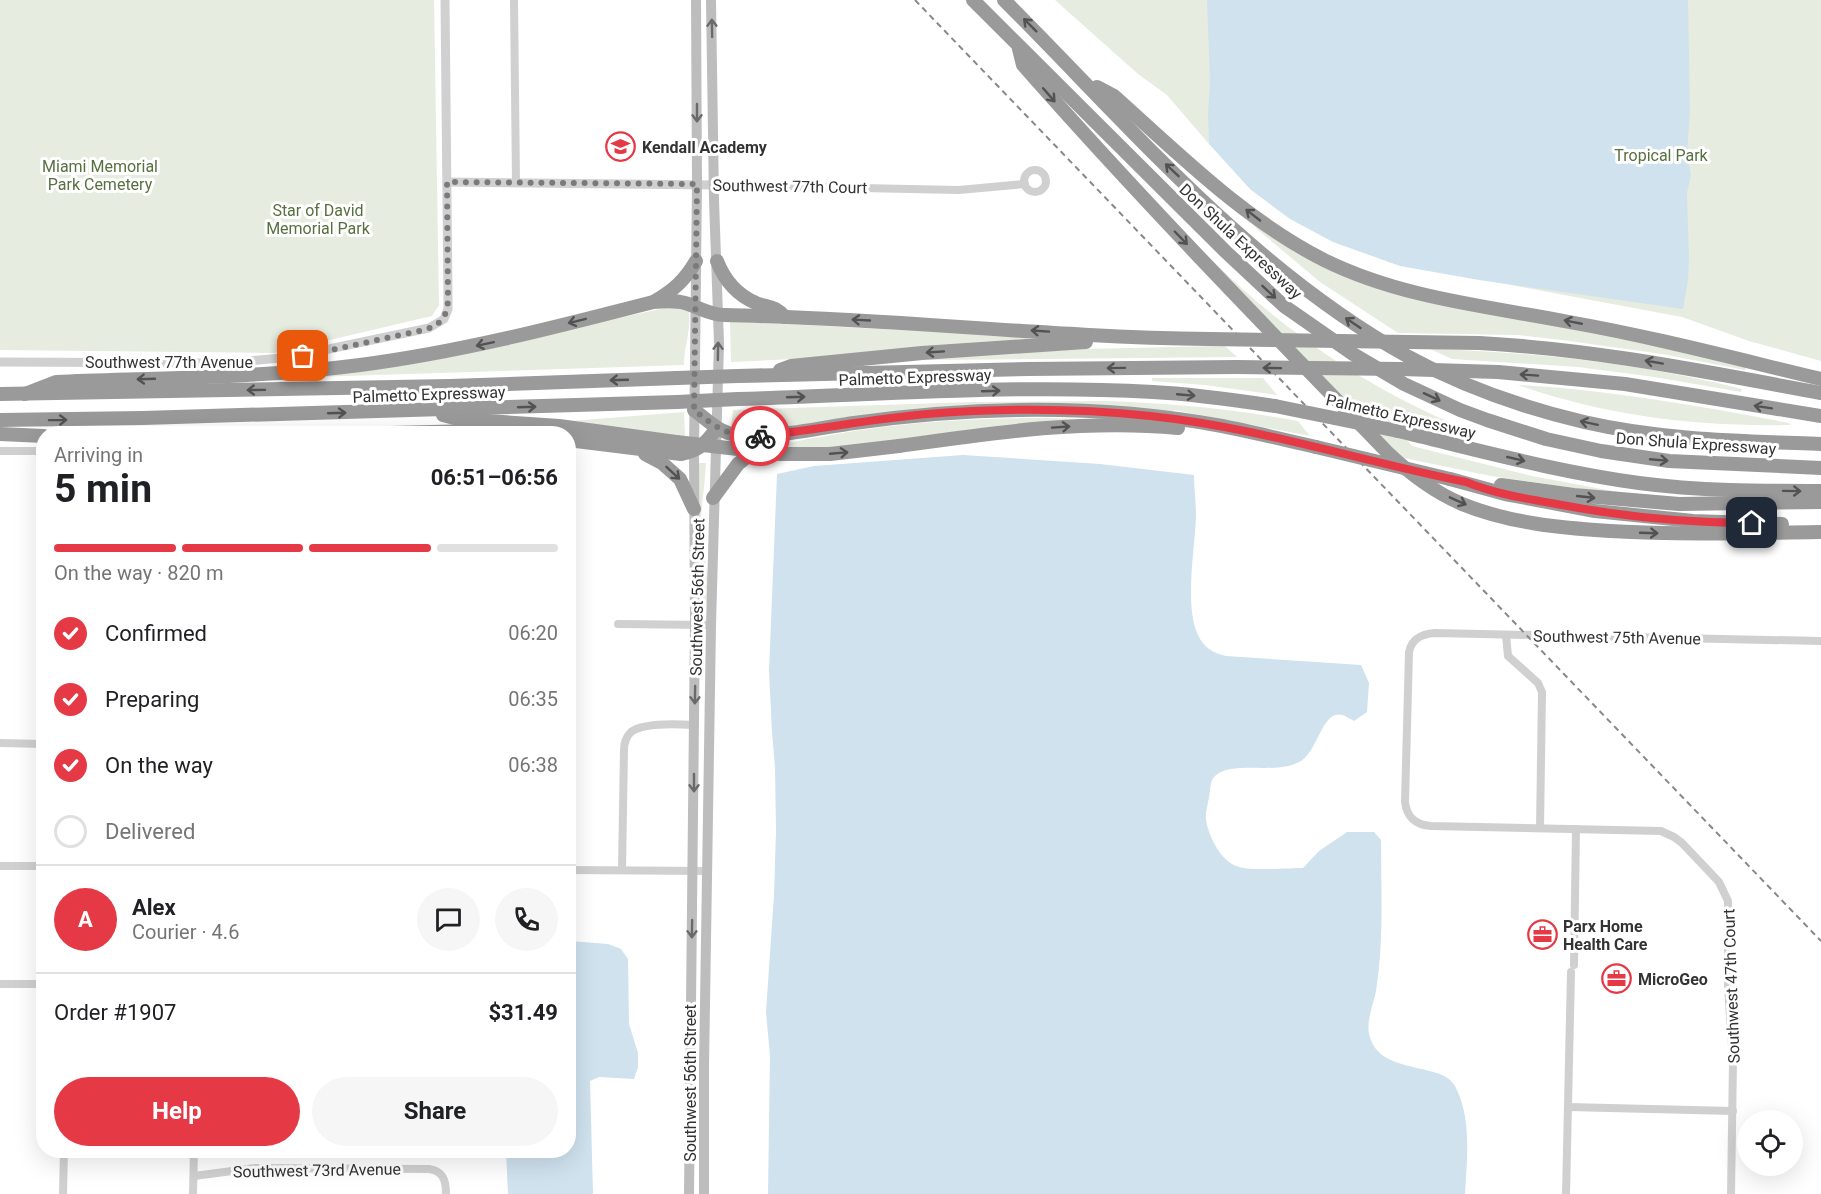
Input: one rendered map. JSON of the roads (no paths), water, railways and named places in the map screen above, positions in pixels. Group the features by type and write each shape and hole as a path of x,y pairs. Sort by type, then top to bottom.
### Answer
{"highway":[{"name":"Don Shula Expressway","path":"973,0 1018,47 1284,306 1353,354 1404,384 1460,410 1507,427 1546,439 1601,451 1669,461 1821,468"},
{"name":"Don Shula Expressway","path":"1004,0 1157,156 1277,267 1323,303 1425,365 1516,402 1607,427 1694,439 1821,444"},
{"path":"1018,47 1023,65 1110,164 1382,447 1408,471 1432,487 1462,504 1499,516 1568,528 1693,534 1821,532"},
{"path":"1084,80 1114,96 1264,224 1295,244 1346,270 1414,293 1630,333 1700,348 1821,379"},
{"path":"653,302 676,288 687,277 696,261"},
{"path":"717,261 730,284 745,297 762,305 776,308 785,317"},
{"path":"25,394 56,382 295,372 393,360 486,344 653,302 677,301 718,315 962,325 1119,337 1522,345 1602,354 1821,393"},
{"path":"764,375 791,366 933,352 1092,342 1119,337"},
{"name":"Palmetto Expressway","path":"0,394 450,386 1029,369 1237,367 1498,372 1625,384 1821,416"},
{"name":"Palmetto Expressway","path":"0,420 426,410 1010,390 1097,390 1185,394 1275,406 1398,431 1552,468 1632,482 1701,489 1821,491"},
{"path":"426,410 458,418 559,426"},
{"path":"694,410 717,428 741,436 927,414 1032,410 1151,416 1224,426 1466,482 1485,482 1599,498 1671,503 1725,505 1821,502"},
{"path":"576,428 781,454 830,454 1003,432 1077,426 1146,426 1222,433 1249,433"},
{"path":"576,441 681,454 694,452 704,446 717,428"},
{"path":"713,498 745,457 791,431"},
{"path":"0,434 36,436"},
{"path":"638,449 673,471 686,489 694,509"},
{"path":"1466,482 1484,489 1535,500 1640,517 1728,523 1821,524"}],"main road":[{"name":"Southwest 56th Street","path":"689,1194 696,624 694,410 697,184 696,0"},
{"name":"Southwest 56th Street","path":"704,1194 713,498 717,428 718,315 711,0"},
{"path":"694,724 710,725"}],"street":[{"path":"445,0 447,182"},
{"path":"514,0 516,182"},
{"name":"Southwest 77th Court","path":"447,182 697,184 959,190 1025,184"},
{"name":"Southwest 77th Avenue","path":"0,362 260,361 315,354 424,330 441,322 446,314 448,303 447,182"},
{"path":"0,451 36,451"},
{"path":"618,624 711,625"},
{"name":"Southwest 75th Avenue","path":"1415,822 1407,812 1405,802 1408,655 1414,640 1424,634 1821,641"},
{"path":"1506,634 1508,656 1538,683 1542,692 1540,828"},
{"path":"622,870 625,742 630,733 639,729 694,724"},
{"path":"0,743 36,744"},
{"name":"Southwest 47th Court","path":"1415,822 1431,826 1665,832 1682,843 1723,887 1729,907 1728,987 1733,1062 1731,1194"},
{"path":"1566,1194 1576,829"},
{"path":"0,866 36,866"},
{"path":"576,870 708,871"},
{"path":"0,984 36,984"},
{"path":"1568,1107 1733,1111"},
{"path":"63,1194 64,1158"},
{"path":"194,1158 194,1194"},
{"name":"Southwest 73rd Avenue","path":"194,1176 255,1168 429,1168 440,1173 445,1182 446,1194"}],"water":[{"name":"Tropical Park","path":"1207,0 1688,0 1690,112 1687,153 1691,175 1687,193 1688,280 1683,309 1479,280 1400,266 1333,242 1290,219 1251,190 1209,144 1210,83"},
{"path":"963,455 1100,464 1194,475 1196,516 1191,577 1192,609 1198,635 1206,647 1226,656 1361,665 1369,683 1367,712 1354,721 1342,715 1335,715 1325,725 1305,757 1290,766 1232,769 1215,776 1211,783 1206,820 1213,841 1221,854 1233,864 1244,868 1303,868 1319,851 1347,832 1374,832 1381,840 1380,953 1369,1034 1378,1051 1388,1059 1439,1074 1455,1086 1464,1111 1466,1125 1465,1194 768,1194 770,1056 766,1012 776,831 769,671 777,474 814,466"},
{"path":"576,942 608,944 621,949 628,959 629,1024 638,1053 638,1067 634,1079 599,1077 590,1081 593,1194 508,1194 506,1158 576,1158"}],"railway":[{"path":"915,0 1821,941"}],"place":[{"name":"Kendall Academy","path":"621,147"},
{"name":"Parx Home Health Care","path":"1542,935"},
{"name":"MicroGeo","path":"1617,979"}],"park label":[{"name":"Miami Memorial Park Cemetery","path":"100,175"},
{"name":"Star of David Memorial Park","path":"318,219"}]}
